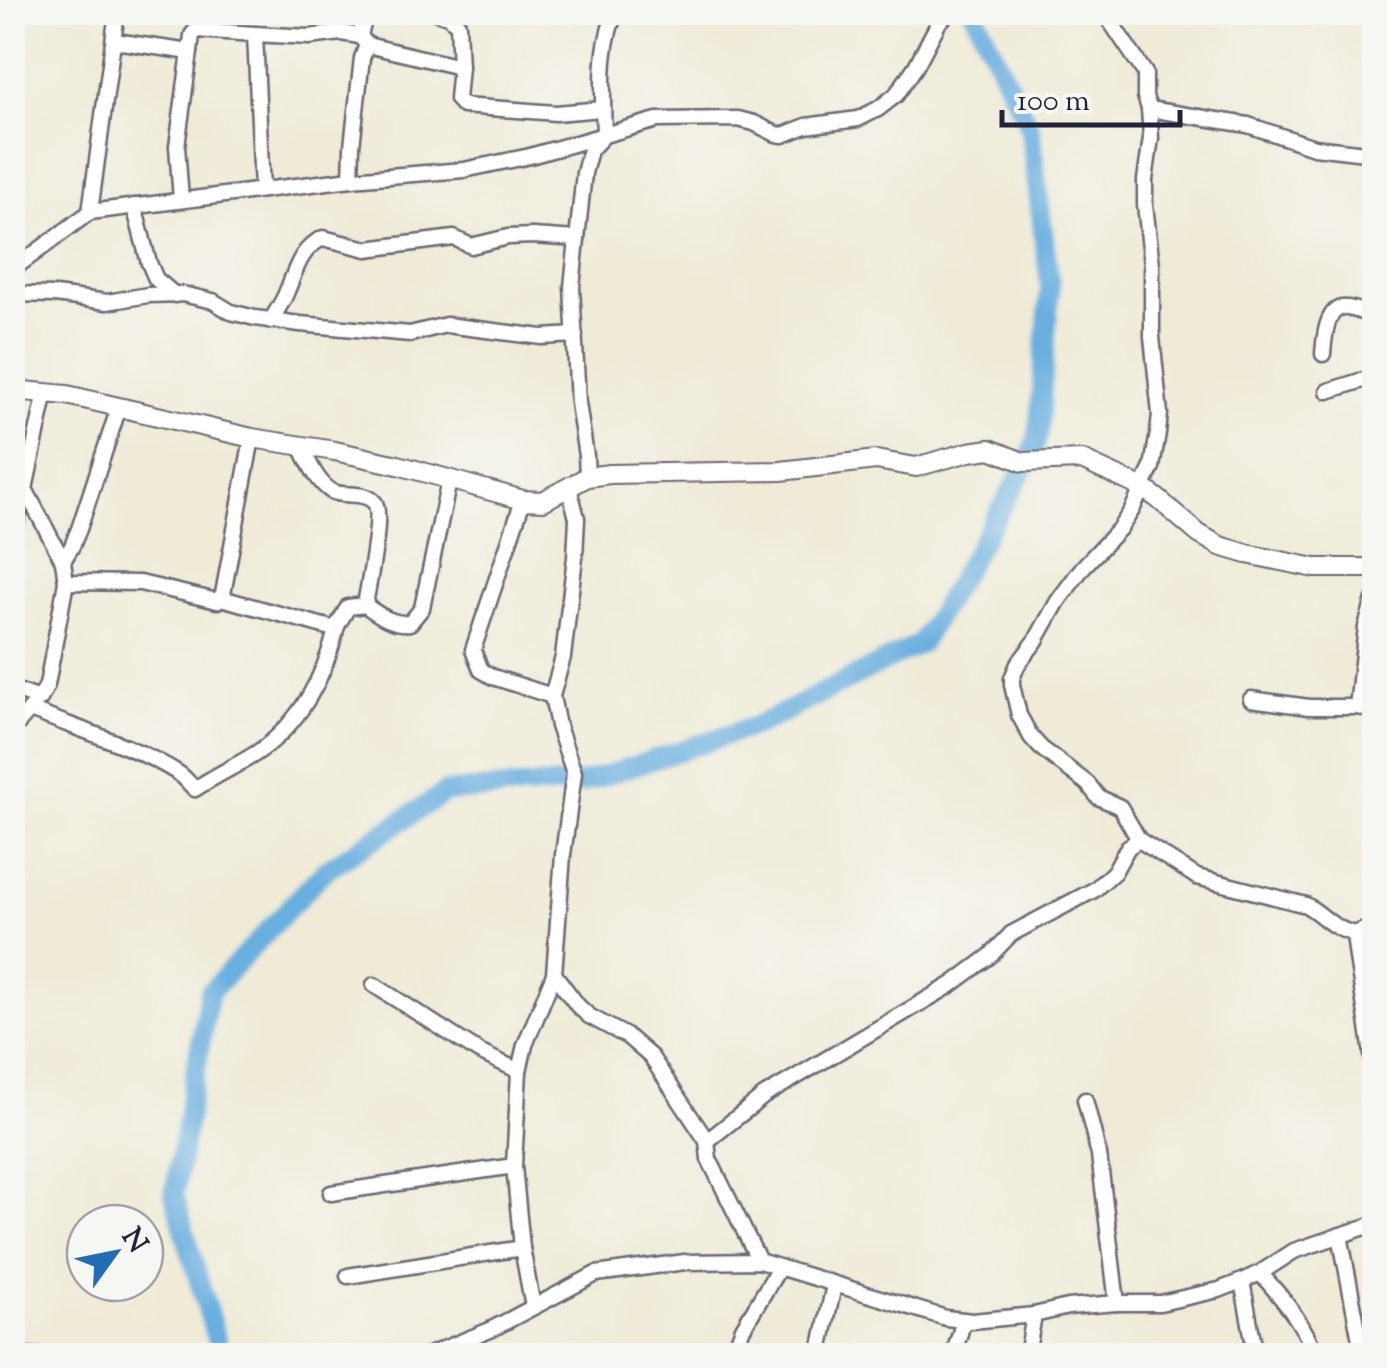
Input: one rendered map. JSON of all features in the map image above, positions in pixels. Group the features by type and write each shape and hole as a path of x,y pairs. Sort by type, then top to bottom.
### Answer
{"street":[{"path":"90,212 117,12"},
{"path":"350,180 365,16 369,12"},
{"path":"435,12 458,24 457,99 463,106 556,113 602,109"},
{"path":"587,477 578,403 572,286 584,172 590,150 604,136 606,52 616,12"},
{"path":"12,270 90,212 464,170 657,120 738,119 783,135 806,126 858,118 896,96 940,22 950,12"},
{"path":"1104,12 1145,73 1151,138 1145,204 1160,414 1154,460 1143,488 1120,528 1083,567 1018,664 1012,685 1019,715 1041,748 1098,796 1120,807 1139,840 1198,878 1306,905 1334,928 1354,934 1374,926"},
{"path":"181,200 177,146 192,35 196,30 309,37 341,33 460,67"},
{"path":"255,34 262,190"},
{"path":"115,41 190,52"},
{"path":"1149,109 1248,125 1314,147 1374,154"},
{"path":"134,206 148,263 156,280 175,294"},
{"path":"271,321 303,254 323,238 368,249 454,238 471,246 508,237 577,239"},
{"path":"12,294 106,302 175,294 213,301 231,312 271,321 410,334 446,325 542,336 575,335"},
{"path":"1323,354 1328,325 1338,308 1374,317"},
{"path":"1328,391 1374,380"},
{"path":"12,390 46,392 252,438 398,465 523,500 543,502 587,477 781,470 876,460 916,466 990,449 1028,462 1082,460 1143,488 1184,524 1220,546 1315,568 1374,568"},
{"path":"12,538 46,392"},
{"path":"63,561 120,407"},
{"path":"221,598 252,438"},
{"path":"300,445 326,487 334,493 366,497 376,506 378,520 365,604"},
{"path":"12,689 35,704 183,775 195,789 259,752 296,716 320,677 337,626 348,607 365,604 401,624 416,618 422,608 449,481"},
{"path":"533,1307 522,1248 514,1166 525,1046 554,974 574,774 552,696 563,657 575,558 577,518 569,486"},
{"path":"12,730 47,685 66,582 63,561 25,489"},
{"path":"523,500 473,650 482,670 493,677 552,696"},
{"path":"66,582 140,583 206,600 221,598 331,628 337,626"},
{"path":"1357,707 1366,627 1374,599"},
{"path":"1250,699 1374,710"},
{"path":"707,1141 764,1096 951,985 1012,934 1094,890 1114,872 1128,847 1139,840"},
{"path":"1354,934 1374,1074"},
{"path":"554,974 589,1016 628,1037 651,1057 707,1141 709,1159 759,1261"},
{"path":"374,985 480,1052 520,1071"},
{"path":"1085,1100 1099,1155 1117,1303"},
{"path":"331,1193 514,1166"},
{"path":"426,1356 490,1330 596,1274 609,1271 684,1262 759,1261 946,1318 1034,1316 1068,1308 1160,1303 1219,1290 1260,1273 1294,1251 1374,1224"},
{"path":"1340,1236 1363,1356"},
{"path":"348,1276 522,1248"},
{"path":"732,1356 778,1268"},
{"path":"1260,1273 1284,1298 1316,1356"},
{"path":"1242,1281 1256,1356"},
{"path":"819,1356 834,1285"},
{"path":"1027,1356 1034,1316"},
{"path":"953,1356 964,1320"},
{"path":"12,1354 40,1356"},
{"path":"78,1356 152,1356"}],"waterway":[{"path":"221,1356 174,1195 209,993 324,871 446,792 582,783 761,724 921,643 1028,463 1038,436 1050,285 1030,129 974,12"}]}
